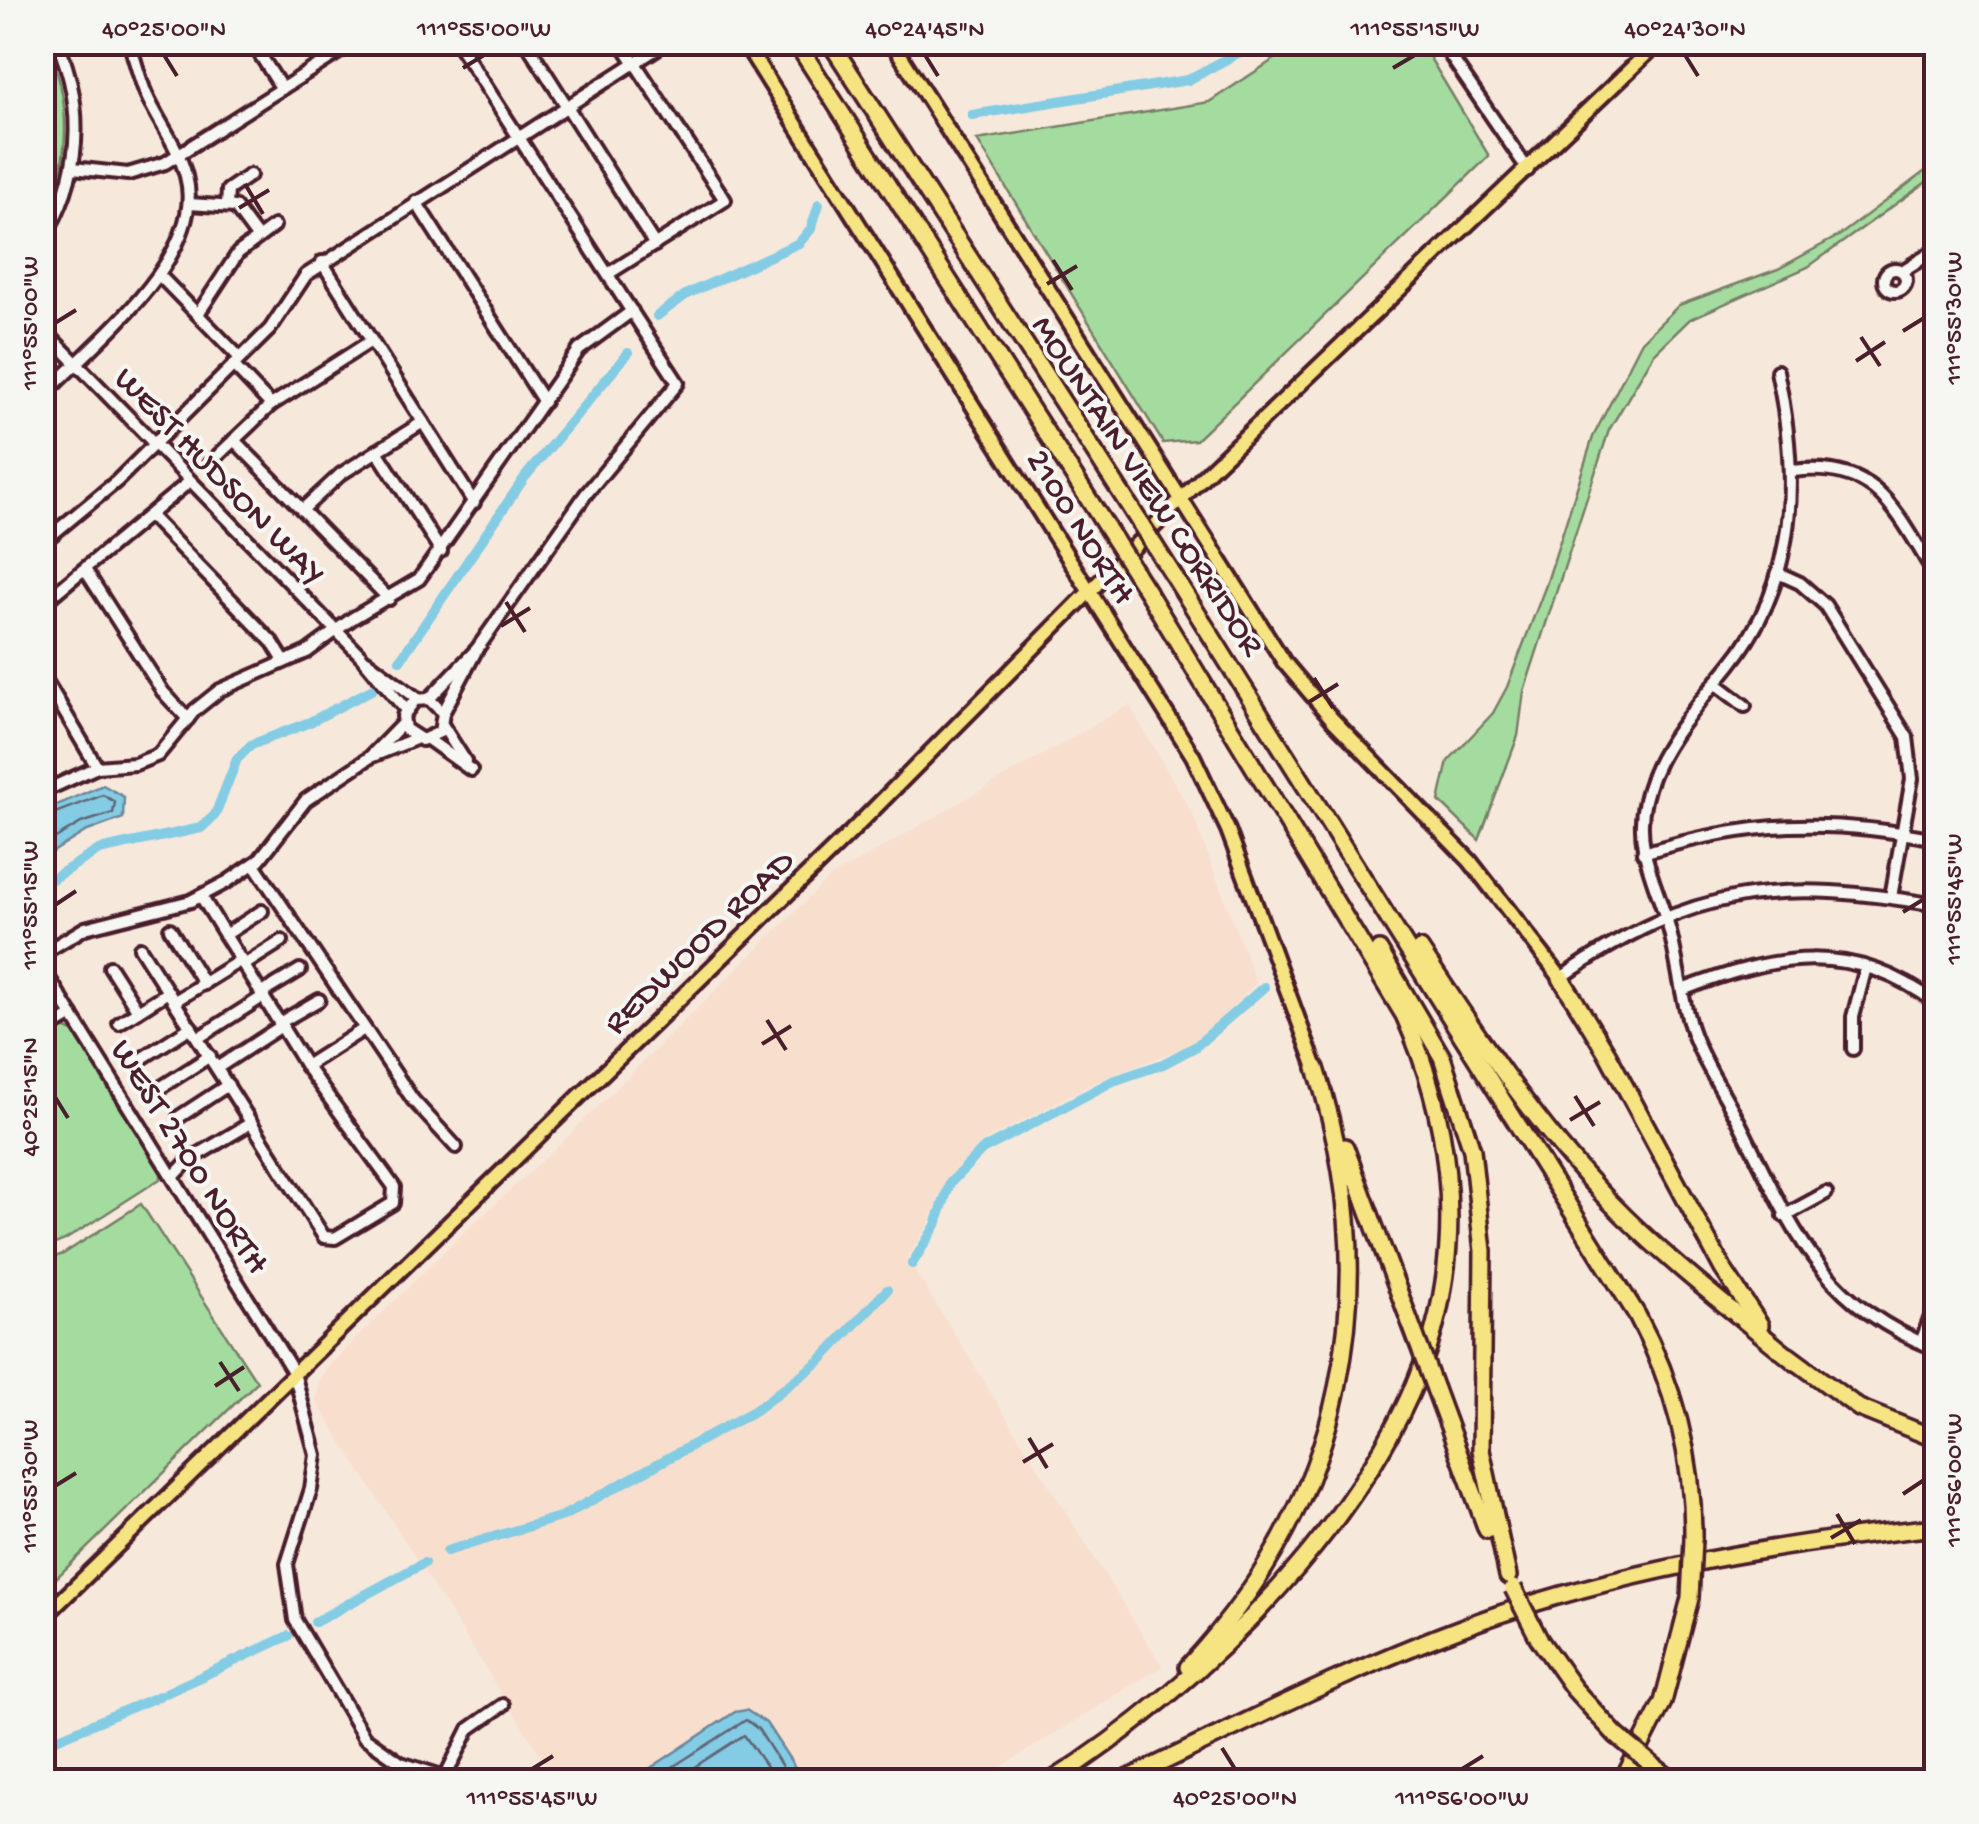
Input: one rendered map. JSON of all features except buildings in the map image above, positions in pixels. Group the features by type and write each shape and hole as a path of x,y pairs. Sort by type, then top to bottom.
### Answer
{"highway":[{"name":"MOUNTAIN VIEW CORRIDOR","path":"796,42 1244,747"},
{"name":"MOUNTAIN VIEW CORRIDOR","path":"830,42 1287,757"},
{"path":"1244,747 1420,1014 1459,1102 1477,1175 1482,1226 1480,1450 1510,1582"},
{"path":"1050,1782 1150,1711 1229,1640 1324,1531 1411,1392 1432,1334 1444,1282 1449,1218 1446,1157 1423,1060 1392,991 1244,747"},
{"path":"1287,757 1492,1056 1562,1148 1651,1242 1795,1362 1859,1408 1936,1438"},
{"path":"1287,757 1647,1334 1683,1434 1693,1540 1690,1598 1670,1682 1622,1782"},
{"path":"1561,978 1608,1054 1734,1289 1795,1362"},
{"path":"1316,1068 1510,1582 1539,1638 1574,1689 1616,1735 1675,1782"},
{"path":"1090,1756 1182,1672 1239,1606 1285,1533 1325,1439 1342,1368 1350,1271 1338,1152 1316,1068"},
{"path":"1120,1782 1366,1666 1539,1601 1700,1560 1936,1527"}],"main road":[{"name":"2100 NORTH","path":"744,42 1206,782 1316,1068"},
{"path":"892,42 1297,678 1470,861 1561,978"},
{"name":"REDWOOD ROAD","path":"42,1620 850,833 1182,498 1658,42"}],"street":[{"path":"42,240 64,200 73,168 74,96 57,42"},
{"path":"42,397 160,276 184,233 188,180 145,93 130,42"},
{"path":"252,42 282,89"},
{"path":"73,168 128,174 178,155 354,42"},
{"path":"526,42 654,245"},
{"path":"608,274 726,200 621,42"},
{"path":"42,543 154,444 237,362 276,322 299,283 322,262 666,42"},
{"path":"1441,42 1528,170"},
{"path":"42,954 85,928 200,896 254,864 306,800 369,758 415,738 428,740 472,770 443,726 443,712 477,649 586,494 678,383 459,43"},
{"path":"227,206 228,190 250,175"},
{"path":"416,202 544,402"},
{"path":"188,204 238,210 256,237"},
{"path":"198,314 238,253 274,226"},
{"path":"1902,271 1936,250"},
{"path":"322,262 474,503"},
{"path":"160,276 198,314 271,405"},
{"path":"42,792 96,767 150,759 170,744 188,719 230,684 307,652 419,579 584,344 632,311"},
{"name":"WEST HUDSON WAY","path":"42,328 362,657 405,710"},
{"path":"208,464 271,405 371,340"},
{"path":"1777,371 1792,471 1790,520 1778,573 1755,626 1673,739 1650,783 1642,816 1643,853 1666,917 1698,1046 1784,1216 1814,1260 1847,1294 1886,1324 1936,1349"},
{"path":"302,510 331,482 423,422"},
{"path":"234,440 389,600"},
{"path":"377,451 441,551"},
{"path":"1792,471 1836,470 1870,484 1892,506 1936,576"},
{"path":"42,585 47,600 151,517 190,480"},
{"path":"151,517 273,642 284,662"},
{"path":"86,571 163,692 188,719"},
{"path":"1778,573 1800,583 1826,605 1902,727 1912,768 1891,897"},
{"path":"369,758 403,723 405,710 423,699 477,649"},
{"name":"WEST HUDSON WAY","path":"362,657 423,699"},
{"path":"42,674 93,754 96,767"},
{"path":"1715,683 1745,706"},
{"path":"423,699 443,712"},
{"path":"403,723 415,738"},
{"path":"428,740 443,726"},
{"path":"1643,853 1708,835 1776,824 1834,824 1936,839"},
{"path":"254,864 413,1100 456,1147"},
{"path":"1561,978 1666,917 1728,898 1772,891 1835,890 1936,905"},
{"path":"140,948 324,1236 335,1238 394,1203 394,1186 306,1066 200,896"},
{"path":"225,935 262,911"},
{"path":"170,929 204,984"},
{"path":"119,1024 282,941"},
{"path":"1682,990 1774,961 1822,958 1866,967 1905,982 1936,1003"},
{"name":"WEST 2700 NORTH","path":"42,967 294,1373 316,1455 311,1490 287,1564 287,1588 295,1620 350,1720 377,1750 445,1777 469,1730 504,1705"},
{"path":"110,967 138,1011"},
{"path":"1853,1050 1854,1017 1866,967"},
{"path":"198,1038 300,970"},
{"path":"217,1068 319,1000"},
{"path":"42,1014 62,1001"},
{"path":"42,1033 72,1015"},
{"path":"141,1058 191,1027"},
{"path":"306,1066 364,1030"},
{"path":"160,1088 210,1056"},
{"path":"178,1117 228,1085"},
{"path":"174,1175 189,1160 251,1124"},
{"path":"1784,1216 1826,1193"},
{"path":"1921,1342 1936,1304"}],"shaded area":[{"path":"1129,705 1192,813 1256,983 1204,1035 1181,1049 1093,1083 981,1143 949,1176 927,1227 907,1258 1162,1666 979,1781 557,1781 316,1401 319,1382 329,1366 460,1236 554,1150 829,878"}],"green space":[{"path":"45,43 60,86 65,132 59,177 43,220"},
{"path":"1299,43 1421,43 1489,156 1196,440 1163,443 977,140 1209,102"},
{"path":"1936,163 1936,175 1808,267 1690,319 1654,354 1609,430 1524,691 1518,736 1479,840 1439,801 1448,761 1493,713 1507,687 1546,585 1593,437 1642,341 1679,305 1778,269 1840,235"},
{"path":"64,1028 75,1033 163,1169 160,1179 65,1240 43,1249 43,1038"},
{"path":"141,1204 257,1382 43,1591 43,1261 63,1254"}],"water":[{"path":"103,785 124,797 123,818 85,832 43,858 43,811"},
{"path":"746,1710 766,1723 804,1781 631,1781 735,1712"}],"waterway":[{"path":"972,115 1188,80 1258,42"},
{"path":"657,316 687,294 799,243 811,229 819,204"},
{"path":"400,660 525,477 628,353"},
{"path":"42,885 99,850 201,828 215,815 237,759 251,745 310,722 373,689"},
{"path":"912,1264 936,1225 950,1183 982,1150 1113,1081 1163,1064 1195,1047 1264,987"},
{"path":"447,1551 563,1516 754,1411 820,1361 887,1290"},
{"path":"315,1622 424,1563"},
{"path":"166,1693 288,1636"},
{"path":"42,1745 159,1696"}]}
